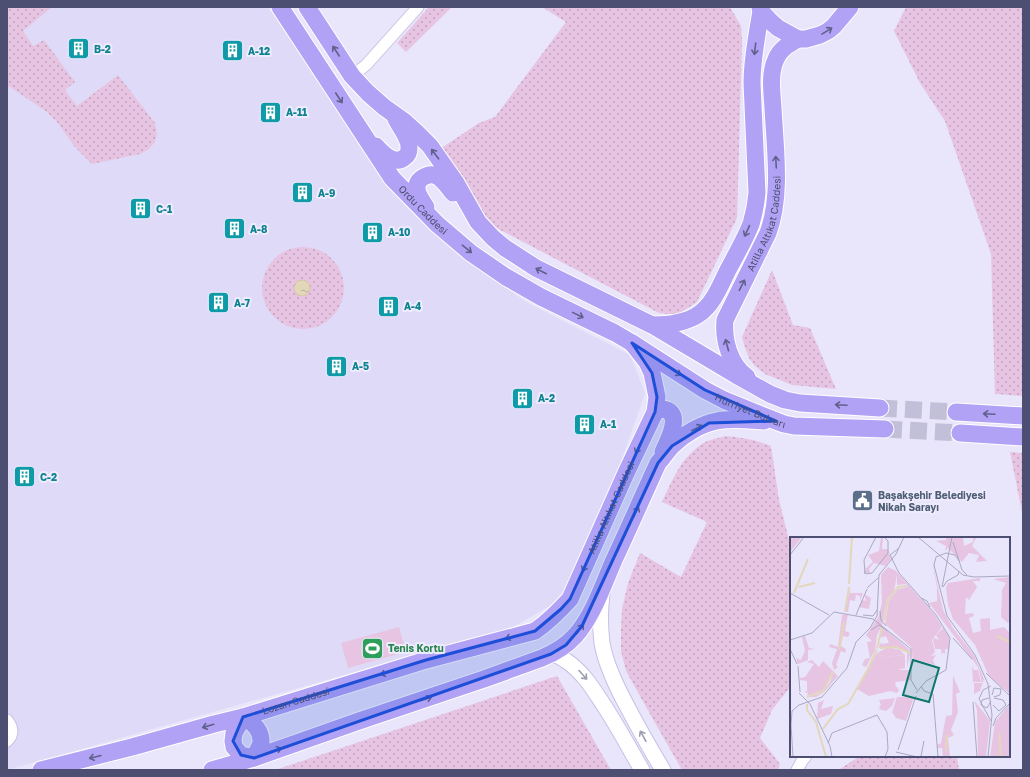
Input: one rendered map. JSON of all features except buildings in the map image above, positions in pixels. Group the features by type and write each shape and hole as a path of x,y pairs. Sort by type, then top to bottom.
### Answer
{"main road":[{"name":"Ordu Caddesi","path":"280,7 392,178 436,224 471,253 506,277 541,297 615,333 632,343"},
{"path":"307,7 352,76 368,93 415,130 430,146 456,183 478,222"},
{"path":"761,9 770,22 778,28 798,39 806,39 828,31 834,26 848,8"},
{"name":"Atilla Altıkat Caddesi","path":"652,325 665,325 683,321 699,314 707,306 715,295 751,224 757,194 752,70 761,9"},
{"name":"Atilla Altıkat Caddesi","path":"770,394 740,373 728,350 724,328 725,320 731,306 768,233 772,222 776,195 772,86 774,64 780,52 788,44 798,39"},
{"path":"356,124 378,149 387,157 396,161 403,159 407,155 409,148 407,140 394,114"},
{"path":"436,224 419,197 417,189 418,182 428,175 434,175 440,178 492,238 536,268 652,325 770,394 785,400 800,403 880,408"},
{"name":"Atilla Altıkat Caddesi","path":"547,623 570,599 655,412 657,397 652,373 647,362 632,343"},
{"name":"Hürriyet Bulvarı","path":"632,343 705,390 724,400 784,424 794,426 885,428"},
{"path":"212,770 254,758 492,676 542,658 566,645 582,626 602,588 673,427 674,421 672,413 665,409 655,412"},
{"path":"956,412 1023,416"},
{"path":"658,463 672,446 684,436 696,428 709,423 719,421 776,421"},
{"path":"960,433 1023,437"},
{"name":"Lozan Caddesi","path":"41,770 132,748 214,724 243,718 426,660 535,631 547,623"},
{"path":"243,718 251,721 259,734 261,743 254,758 241,755 234,747 234,734 243,718"}],"street":[{"path":"352,76 366,65 418,7"},
{"path":"602,588 600,613 602,644 608,665 617,688 663,770"},
{"path":"551,654 565,659 578,669 589,682 642,770"},
{"path":"7,720 12,728 12,732 7,741"},
{"path":"797,770 805,757"}],"highlighted area":[{"path":"632,343 705,390 776,421 709,423 672,446 658,463 582,626 566,645 551,654 254,758 241,755 233,741 243,717 426,660 535,631 561,609 570,599 655,412 657,397 652,373"}],"shaded area":[{"path":"7,7 268,7 390,186 445,241 496,281 528,303 630,355 645,393 584,567 553,604 511,628 7,770"},
{"path":"7,7 52,7 23,31 33,46 44,40 75,82 65,90 77,106 118,75 155,123 157,133 155,142 149,149 140,154 92,164 75,147 57,122 47,112 10,87 7,87"},
{"path":"429,7 452,7 406,52 397,43"},
{"path":"542,7 730,7 741,26 742,42 737,218 697,302 677,315 659,313 483,221 440,149 479,123 495,117 566,22"},
{"path":"906,7 1023,7 1023,396 995,394 991,254 945,121 920,83 894,31"},
{"path":"303,247 319,250 332,259 341,272 344,288 341,304 332,317 319,326 303,329 287,326 274,317 265,304 262,288 265,272 274,259 287,250"},
{"path":"772,270 793,325 810,328 836,389 792,385 765,374 754,365 749,358 742,337"},
{"path":"725,436 748,439 771,446 779,500 790,544 790,687 772,710 760,738 780,764 778,770 682,770 626,671 621,651 622,609 628,583 640,553 681,577 707,522 662,502 685,460 691,453 707,441"},
{"path":"1010,452 1023,453 1023,517"},
{"name":"Tenis Kortu","path":"399,627 406,652 348,668 341,643"},
{"path":"557,676 611,770 278,769"},
{"path":"858,757 957,757 959,770 836,770"}],"water":[{"path":"302,280 308,282 310,288 308,294 302,296 296,294 294,288 296,282"}],"tunnel":[{"path":"880,408 956,412"},
{"path":"885,429 960,433"}],"place":[{"name":"B-2","path":"78,49"},
{"name":"A-12","path":"233,51"},
{"name":"A-11","path":"270,112"},
{"name":"A-9","path":"303,193"},
{"name":"C-1","path":"141,209"},
{"name":"A-8","path":"235,229"},
{"name":"A-10","path":"373,232"},
{"name":"A-7","path":"219,303"},
{"name":"A-4","path":"388,306"},
{"name":"A-5","path":"337,366"},
{"name":"A-2","path":"523,398"},
{"name":"A-1","path":"585,424"},
{"name":"C-2","path":"25,477"},
{"name":"Başakşehir Belediyesi Nikah Sarayı","path":"862,501"},
{"name":"Tenis Kortu","path":"373,648"}]}
